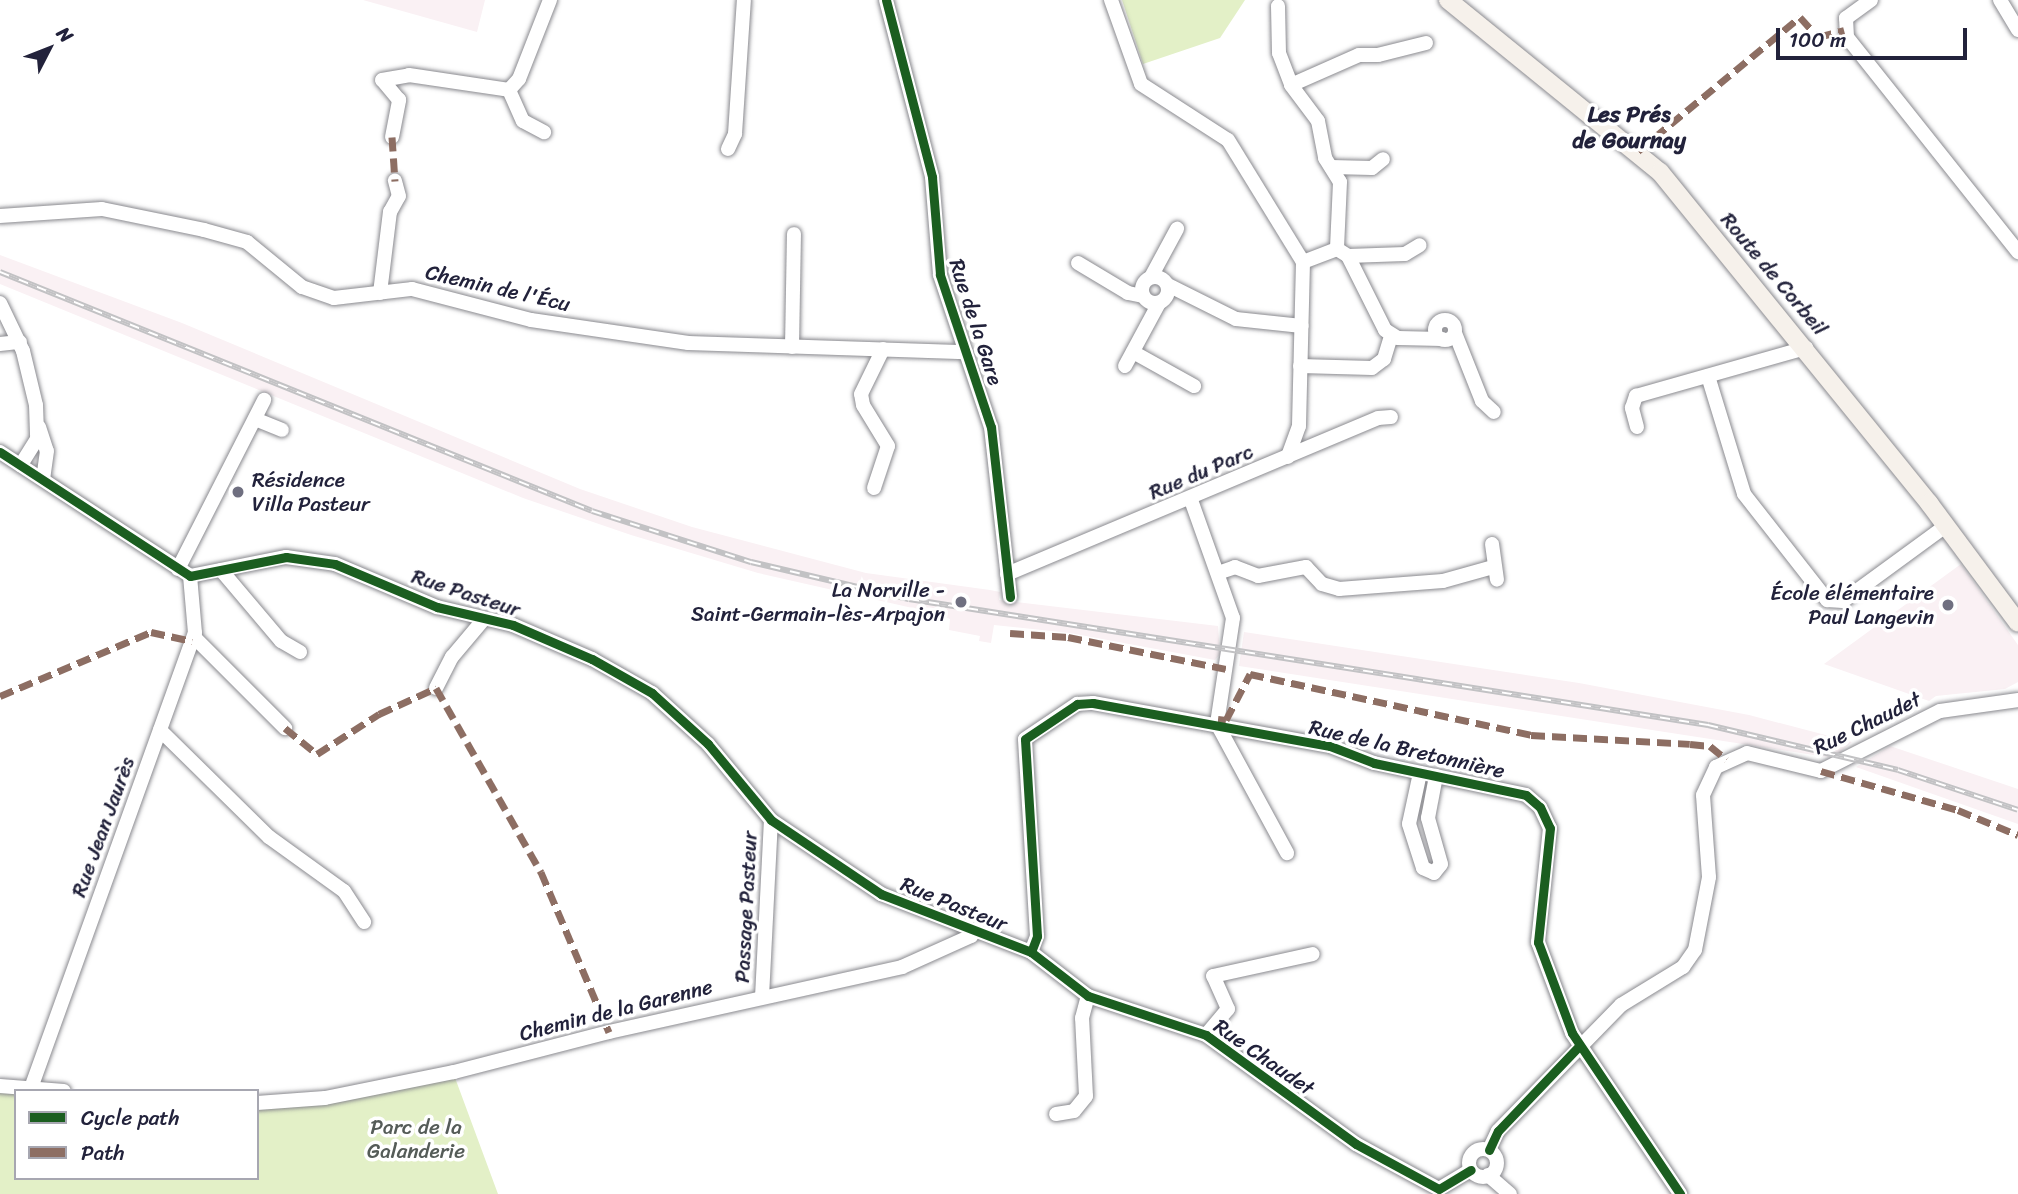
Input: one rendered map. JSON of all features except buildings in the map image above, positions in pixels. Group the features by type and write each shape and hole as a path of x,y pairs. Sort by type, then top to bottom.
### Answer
{"main road":[{"name":"Route de Corbeil","path":"1448,0 1520,63 1638,151 1806,348 1947,525 2017,618"}],"street":[{"path":"509,90 519,79 550,0"},
{"path":"728,149 735,134 744,0"},
{"name":"Rue de la Gare","path":"886,0 932,177 940,275 991,427 1010,597"},
{"path":"1111,0 1141,84 1228,140 1303,261 1298,426 1289,457"},
{"path":"1871,0 1846,18 1847,37 2018,253"},
{"path":"2000,0 2018,30"},
{"path":"1278,6 1279,53 1291,85 1318,121 1331,167 1340,182 1342,252 1391,336 1384,359 1372,368 1300,366"},
{"path":"1291,85 1359,55 1426,43"},
{"path":"392,137 399,100 382,80 409,75 509,90"},
{"path":"509,90 523,121 544,132"},
{"path":"1331,167 1372,168 1383,159"},
{"path":"380,293 390,212 399,196 394,181"},
{"name":"Chemin de l'Écu","path":"0,216 102,209 204,230 247,242 302,287 334,298 427,291 531,320 638,337 792,347 966,352"},
{"path":"1143,296 1144,284 1151,278 1177,229"},
{"path":"792,347 794,234"},
{"path":"1303,261 1342,252 1405,254 1420,245"},
{"path":"1078,263 1128,293 1159,303"},
{"path":"1151,278 1236,319 1302,326"},
{"path":"1125,366 1159,303 1167,296 1168,285"},
{"path":"0,303 20,342 32,377 37,439 21,465"},
{"path":"1391,336 1448,336 1482,401 1494,412"},
{"path":"0,344 20,342"},
{"path":"1637,427 1632,408 1636,396 1806,348"},
{"path":"874,488 888,446 863,405 861,394 883,349"},
{"path":"1133,352 1194,386"},
{"path":"1708,376 1744,494 1827,600 1843,601 1947,525"},
{"path":"0,452 184,573 264,400"},
{"name":"Rue du Parc","path":"1007,573 1191,500 1378,418 1391,416"},
{"path":"255,419 282,430"},
{"path":"38,426 47,451 43,479"},
{"path":"1191,500 1233,618 1217,724 1287,853"},
{"path":"1218,573 1235,567 1258,576 1306,567 1322,584 1339,589 1443,581 1495,574 1492,544"},
{"name":"Rue Pasteur","path":"184,573 221,570 286,557 335,564 437,607 513,625 592,659 652,693 708,744 771,820 881,894 1031,952"},
{"path":"221,570 281,641 300,652"},
{"name":"Rue Jean Jaurès","path":"31,1088 194,637 184,573"},
{"path":"436,688 452,657 484,618"},
{"path":"194,637 285,728"},
{"name":"Rue Chaudet","path":"1031,952 1088,996 1206,1035 1356,1144 1437,1192 1470,1163 1480,1149 1489,1150 1497,1131 1621,1005 1683,967 1695,950 1709,877 1703,795 1712,772 1726,759 1757,754 1821,771 1940,711 2018,700"},
{"name":"Rue de la Bretonnière","path":"1031,952 1037,936 1025,739 1085,702 1330,746 1374,763 1526,795 1546,817 1551,838 1538,942 1579,1046 1680,1194"},
{"path":"160,730 269,837 344,891 364,922"},
{"name":"Rue de la Bretonnière","path":"1420,773 1409,824 1423,868 1434,873 1441,864 1428,818 1436,776"},
{"name":"Passage Pasteur","path":"762,997 771,820"},
{"name":"Chemin de la Garenne","path":"259,1103 325,1098 454,1072 762,997 902,967 971,936 975,930"},
{"path":"1206,1035 1228,1009 1213,976 1313,954"},
{"path":"1056,1114 1074,1111 1086,1096 1082,1018 1088,996"},
{"path":"0,1086 42,1089"},
{"path":"1489,1150 1492,1170 1508,1191"},
{"path":"1470,1163 1492,1170"}],"shaded area":[{"path":"363,0 485,0 477,32"},
{"path":"0,255 182,323 580,489 692,527 866,573 1000,592 999,600 1218,626 1220,654 1215,660 1070,633 994,625 991,643 979,641 980,636 949,630 950,619 939,614 758,573 631,535 523,498 0,284"},
{"name":"École élémentaire Paul Langevin","path":"1961,564 2018,645 2018,682 2005,689 1936,696 1929,701 1824,664"},
{"path":"1244,632 1579,683 1749,715 1852,742 1833,758 1239,666"},
{"path":"1890,746 2018,789 2018,824 1856,767"}],"green space":[{"path":"1122,0 1245,0 1220,38 1143,64"},
{"name":"Parc de la Galanderie","path":"454,1075 498,1194 0,1194 0,1087 14,1090 14,1180 259,1180 259,1104"}],"railway":[{"path":"0,272 592,511 751,562 909,599 1708,725 1898,770 2018,810"}],"marked path":[{"path":"1638,151 1800,17 1818,37 1844,30"},
{"path":"392,137 395,181"},
{"path":"0,696 151,632 192,641"},
{"path":"1010,633 1068,637 1226,669"},
{"path":"1218,719 1226,720 1250,674 1531,735 1710,746 1726,759"},
{"path":"285,728 317,754 379,714 436,688 541,872 609,1032"},
{"path":"1821,771 1958,810 2018,835"}],"cycle path":[{"path":"886,0 932,177 940,275 991,427 1010,597"},
{"path":"0,452 190,576 286,557 335,564 437,607 513,625 592,659 652,693 708,744 771,820 881,894 1031,952 1088,996 1206,1035 1356,1144 1439,1189 1471,1170"},
{"path":"1031,952 1037,936 1025,739 1077,704 1093,703 1330,746 1374,763 1526,795 1540,807 1550,828 1538,942 1572,1033 1680,1194"},
{"path":"1489,1150 1498,1131 1579,1046"}],"place":[{"name":"Résidence Villa Pasteur","path":"238,492"},
{"name":"La Norville - Saint-Germain-lès-Arpajon","path":"961,602"},
{"name":"École élémentaire Paul Langevin","path":"1948,605"}],"district":[{"name":"Les Prés de Gournay","path":"1629,128"}]}
